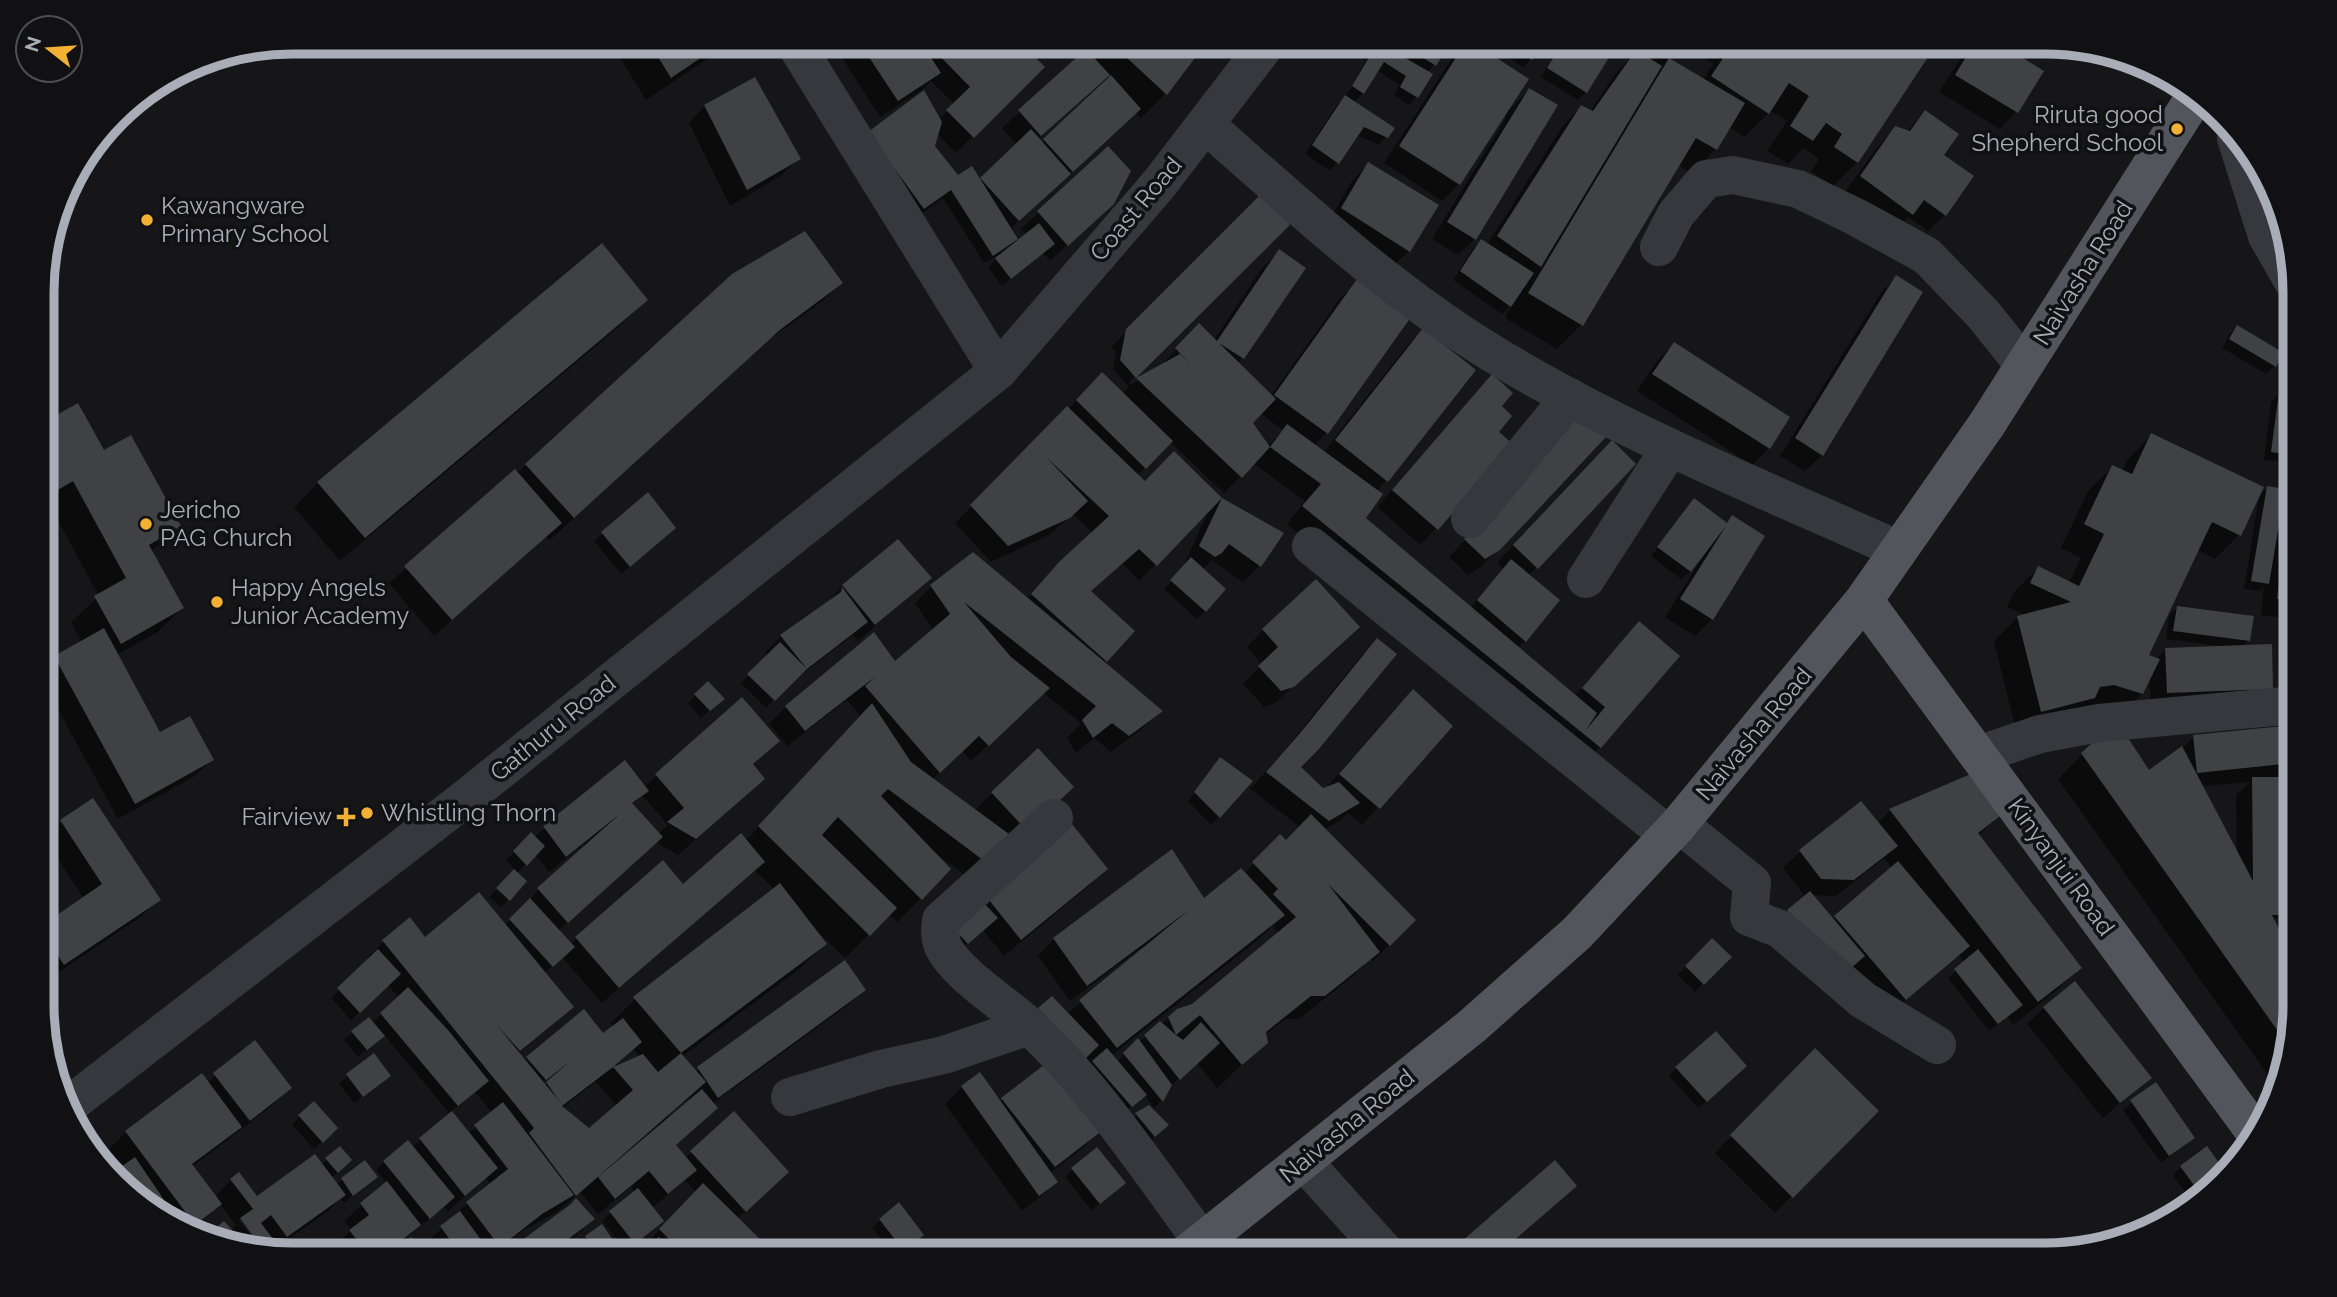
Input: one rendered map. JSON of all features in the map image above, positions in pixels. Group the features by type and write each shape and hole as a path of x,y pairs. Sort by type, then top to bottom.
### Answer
{"main road":[{"name":"Naivasha Road","path":"1201,1242 1471,1027 1567,942 1674,829 1864,600 1987,424 2190,103"},
{"name":"Kinyanjui Road","path":"1864,600 2250,1126"}],"street":[{"path":"801,54 998,371"},
{"name":"Coast Road","path":"998,371 1159,184 1259,54"},
{"path":"1205,124 1370,268 1489,351 1570,397 1670,448 1899,550"},
{"path":"2243,161 2267,236 2280,258"},
{"path":"1659,247 1676,214 1706,179 1733,175 1798,189 1927,256 1983,314 2024,365"},
{"name":"Gathuru Road","path":"74,1101 466,798 998,371"},
{"path":"1470,519 1570,397"},
{"path":"1586,579 1670,448"},
{"path":"1311,545 1674,829 1752,883 1749,917 1780,929 1863,1000 1937,1045"},
{"path":"1978,755 2040,734 2099,723 2282,706"},
{"path":"1054,818 941,920 939,931 942,945 954,964 1029,1026 1075,1072 1190,1242"},
{"path":"790,1097 881,1069 944,1055 1029,1026"},
{"path":"1303,1161 1377,1242"}],"building":[{"path":"656,54 706,54 671,78"},
{"path":"867,54 929,54 941,73 898,101"},
{"path":"938,54 1032,54 1045,67 974,138 946,110 970,87"},
{"path":"1080,54 1091,54 1110,75 1041,136 1018,110"},
{"path":"1123,54 1198,54 1167,95"},
{"path":"1371,54 1399,54 1433,74 1418,98 1400,87 1406,76 1384,62 1364,94 1352,86"},
{"path":"1418,54 1444,54 1436,66"},
{"path":"1458,54 1490,54 1529,79 1460,185 1399,146"},
{"path":"1523,54 1536,54 1532,60"},
{"path":"1556,54 1611,54 1587,93 1547,68"},
{"path":"1633,54 1642,54 1662,66 1541,267 1497,236 1581,105 1593,111"},
{"path":"1726,54 1930,54 1858,163 1834,147 1842,134 1826,123 1813,141 1790,126 1809,96 1789,83 1769,114 1711,76"},
{"path":"1968,54 2016,54 2044,71 2018,113 1955,75"},
{"path":"1669,58 1745,103 1717,150 1696,138 1583,326 1528,293"},
{"path":"1111,75 1141,109 1073,172 1043,139"},
{"path":"755,77 801,159 747,190 704,105"},
{"path":"1529,88 1558,105 1476,240 1447,222"},
{"path":"924,90 942,122 935,146 958,175 972,166 1018,239 993,256 951,190 924,209 868,132"},
{"path":"1345,95 1395,128 1388,138 1364,127 1339,164 1312,145"},
{"path":"1925,110 1959,134 1944,155 1974,176 1946,216 1924,200 1913,215 1860,176 1895,126 1910,131"},
{"path":"1031,129 1071,174 1019,221 980,178"},
{"path":"1108,146 1131,171 1114,204 1068,246 1037,211"},
{"path":"1368,162 1439,205 1410,252 1341,208"},
{"path":"1272,183 1290,225 1136,378 1120,360 1126,329"},
{"path":"1039,223 1055,244 1011,279 995,258"},
{"path":"805,231 843,283 781,329 574,518 525,464 732,274"},
{"path":"1481,239 1534,273 1511,307 1460,271"},
{"path":"602,243 648,300 365,538 317,482"},
{"path":"1279,249 1306,268 1244,359 1219,343 1276,399 1253,423 1270,447 1242,478 1136,378 1180,354 1190,364 1175,348 1199,323 1217,341"},
{"path":"1896,275 1923,292 1823,456 1795,438"},
{"path":"1357,279 1411,317 1328,434 1274,395"},
{"path":"2237,325 2282,352 2282,356 2276,367 2229,339"},
{"path":"1423,328 1476,370 1388,482 1335,440"},
{"path":"1674,342 1790,417 1770,449 1652,374"},
{"path":"1102,372 1173,441 1146,469 1076,400"},
{"path":"1492,374 1513,393 1502,406 1512,416 1499,432 1513,444 1438,530 1392,490"},
{"path":"2279,392 2282,392 2282,453 2271,452"},
{"path":"78,403 104,450 131,435 181,526 149,545 184,608 121,644 94,596 126,578 73,481 54,492 54,416"},
{"path":"1067,406 1145,481 1174,451 1222,498 1157,566 1139,549 1091,591 1135,631 1107,662 1031,594 1059,562 1109,516 1046,457 1088,501 1070,518 1008,546 970,505"},
{"path":"1582,413 1606,437 1500,550 1485,559 1464,539"},
{"path":"1287,424 1383,494 1366,518 1597,713 1586,730 1605,707 1582,688 1639,621 1680,656 1601,748 1302,506 1321,484 1270,447"},
{"path":"2151,433 2264,487 2241,536 2212,522 2149,655 2160,659 2143,694 2114,685 2100,687 2095,698 2041,712 2017,616 2071,602 2030,583 2038,566 2079,586 2104,534 2084,524 2112,465 2132,474"},
{"path":"1612,440 1636,464 1538,569 1513,545"},
{"path":"515,469 562,523 452,620 404,566"},
{"path":"2267,486 2282,488 2282,507 2269,584 2251,581"},
{"path":"648,492 676,528 630,567 601,532"},
{"path":"1222,498 1284,533 1261,567 1229,544 1215,557 1199,546"},
{"path":"1694,498 1727,523 1732,515 1765,536 1713,620 1680,599 1726,526 1691,572 1657,547"},
{"path":"898,539 932,578 875,625 842,585"},
{"path":"973,552 1163,711 1129,736 1112,723 1093,738 1082,720 1096,706 964,602 1011,657 1050,688 989,746 979,736 940,773 865,686 876,676 805,731 785,706 874,632 895,661 950,614 930,585"},
{"path":"1191,557 1226,589 1206,612 1170,580"},
{"path":"2282,558 2282,600 2277,599"},
{"path":"1511,559 1560,600 1526,642 1477,600"},
{"path":"1316,579 1360,627 1294,687 1281,691 1258,666 1278,647 1262,629"},
{"path":"842,587 868,622 807,669 780,635 841,592"},
{"path":"2177,606 2254,616 2250,641 2173,631"},
{"path":"104,628 160,732 190,716 214,760 135,804 54,656"},
{"path":"1377,638 1397,654 1301,767 1323,788 1339,782 1360,803 1329,821 1266,772"},
{"path":"780,642 807,669 775,701 747,674"},
{"path":"2272,644 2273,689 2167,693 2165,648"},
{"path":"708,681 725,699 710,711 694,694"},
{"path":"1413,689 1453,726 1380,809 1339,774"},
{"path":"742,697 780,741 753,764 765,779 696,839 667,822 684,808 655,774"},
{"path":"872,703 911,762 1013,837 983,860 888,789 881,796 951,869 922,900 838,817 822,835 897,908 870,936 758,826"},
{"path":"2117,721 2149,770 2182,746 2253,881 2252,777 2282,777 2281,915 2272,915 2282,935 2280,1034 2081,753"},
{"path":"2282,726 2282,764 2197,773 2193,735"},
{"path":"1038,748 1074,787 1027,831 991,792"},
{"path":"1220,757 1253,781 1220,818 1194,792"},
{"path":"625,760 649,791 632,803 663,837 568,923 537,888 621,813 566,857 543,826"},
{"path":"1973,773 2004,813 1978,833 2082,968 2038,1002 1889,809"},
{"path":"93,798 161,900 64,965 54,950 54,917 102,884 60,820"},
{"path":"1861,801 1898,846 1854,880 1821,879 1799,850"},
{"path":"1311,814 1416,920 1390,946 1328,884 1380,952 1325,996 1311,996 1266,1032 1268,1043 1242,1065 1200,1015 1176,1035 1168,1017 1177,1009 1192,1004 1296,917 1273,894 1278,889 1252,862 1280,834 1286,840"},
{"path":"1072,824 1108,869 1021,940 985,895"},
{"path":"531,832 545,846 527,866 513,851"},
{"path":"741,833 765,862 619,988 575,937 663,860 683,884"},
{"path":"1172,849 1204,898 1241,868 1285,915 1117,1048 1079,1000 1189,910 1087,986 1053,938"},
{"path":"1898,861 1970,946 1906,1000 1834,916"},
{"path":"514,869 527,881 510,901 496,888"},
{"path":"780,883 827,944 681,1053 633,997"},
{"path":"1810,891 1865,956 1843,975 1787,910"},
{"path":"479,892 574,1007 520,1051 496,1024 560,1102 546,1082 573,1059 546,1080 526,1057 584,1009 603,1033 623,1018 642,1042 613,1067 643,1054 658,1072 681,1053 706,1082 576,1196 529,1133 534,1128 382,940 410,917 425,937","holes":["613,1067 633,1090 589,1128 562,1106"]},
{"path":"530,898 575,947 553,967 509,919"},
{"path":"981,900 998,918 968,944 952,927"},
{"path":"1712,938 1732,957 1704,985 1685,966"},
{"path":"378,949 401,974 360,1013 337,988"},
{"path":"1978,949 2023,1005 1998,1024 1954,969"},
{"path":"845,960 866,990 718,1098 697,1067"},
{"path":"2075,981 2152,1078 2120,1103 2043,1007"},
{"path":"408,987 448,1030 489,1081 458,1106 380,1013"},
{"path":"1052,996 1099,1045 1085,1059 1038,1008"},
{"path":"369,1017 385,1036 367,1050 351,1031"},
{"path":"1160,1021 1183,1040 1201,1022 1220,1043 1180,1080 1144,1035"},
{"path":"1716,1031 1747,1066 1707,1102 1675,1067"},
{"path":"1138,1038 1172,1085 1163,1102 1123,1053"},
{"path":"255,1040 292,1088 250,1121 213,1073"},
{"path":"1107,1048 1147,1095 1132,1107 1092,1061"},
{"path":"1815,1048 1879,1111 1793,1198 1730,1135"},
{"path":"374,1053 391,1076 363,1097 346,1074"},
{"path":"1049,1061 1103,1130 1055,1167 1001,1098"},
{"path":"980,1072 1058,1182 1039,1196 961,1086"},
{"path":"202,1073 242,1127 192,1164 222,1204 197,1223 191,1220 125,1131"},
{"path":"2156,1082 2195,1138 2169,1156 2130,1100"},
{"path":"702,1089 718,1108 676,1145 697,1170 668,1194 649,1171 615,1199 598,1177"},
{"path":"314,1101 338,1128 323,1143 298,1115"},
{"path":"503,1102 574,1195 542,1214 505,1243 497,1243 466,1202 508,1169 474,1125"},
{"path":"1149,1105 1169,1125 1155,1137 1135,1113"},
{"path":"452,1111 498,1168 465,1196 419,1138"},
{"path":"734,1111 789,1172 746,1212 690,1151"},
{"path":"408,1140 455,1197 430,1219 383,1161"},
{"path":"340,1146 352,1160 338,1173 325,1158"},
{"path":"2207,1146 2221,1165 2196,1188 2180,1166"},
{"path":"1097,1147 1126,1183 1100,1204 1071,1168"},
{"path":"315,1154 346,1195 287,1237 271,1215 261,1223 274,1240 271,1242 256,1240 240,1218 253,1209 230,1179 239,1172 257,1196"},
{"path":"135,1157 170,1209 147,1194 120,1168"},
{"path":"365,1160 378,1177 353,1196 341,1178"},
{"path":"1555,1160 1577,1186 1512,1242 1461,1242"},
{"path":"387,1181 421,1225 398,1243 359,1243 349,1230 369,1215 360,1203"},
{"path":"703,1183 764,1243 673,1243 659,1229"},
{"path":"638,1188 664,1221 634,1243 609,1211"},
{"path":"576,1198 595,1219 563,1243 518,1243"},
{"path":"899,1202 924,1235 914,1243 897,1243 879,1219"},
{"path":"460,1211 483,1243 452,1243 440,1226"},
{"path":"224,1221 238,1237 230,1235 214,1230"},
{"path":"602,1224 615,1243 590,1243 585,1236"},
{"path":"411,1237 416,1243 404,1243"},
{"path":"659,1237 664,1243 652,1243"}],"place":[{"name":"Riruta good Shepherd School","path":"2177,129"},
{"name":"Kawangware Primary School","path":"147,220"},
{"name":"Jericho PAG Church","path":"146,524"},
{"name":"Happy Angels Junior Academy","path":"217,602"},
{"name":"Whistling Thorn","path":"367,813"},
{"name":"Fairview","path":"346,817"}]}
